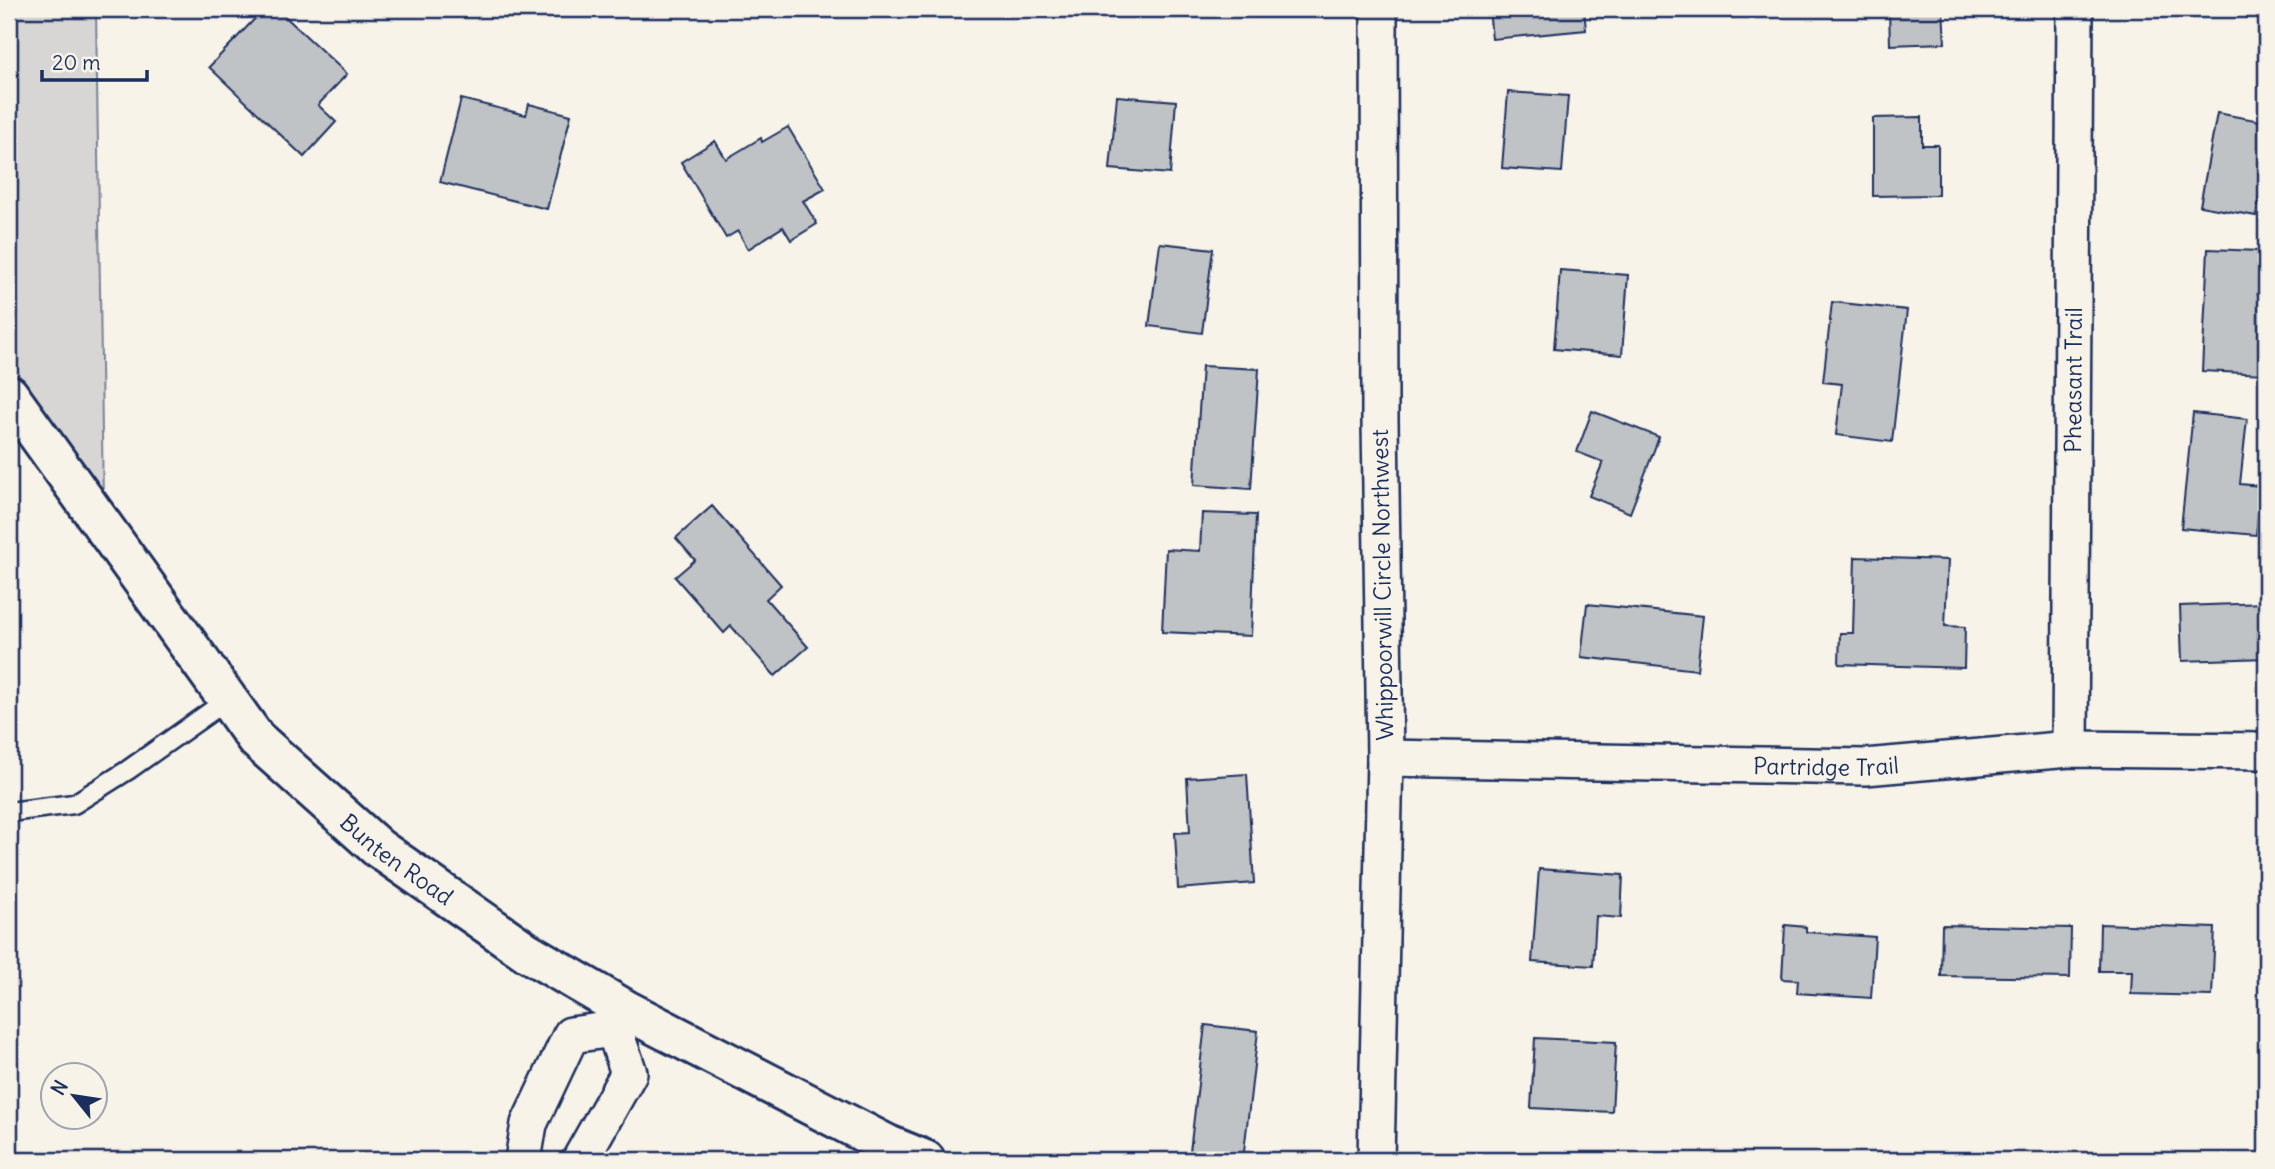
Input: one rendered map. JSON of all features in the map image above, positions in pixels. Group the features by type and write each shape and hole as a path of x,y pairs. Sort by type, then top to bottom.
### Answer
{"street":[{"name":"Whippoorwill Circle Northwest","path":"1377,1160 1385,758 1380,421 1379,9"},
{"name":"Pheasant Trail","path":"2070,749 2075,9"},
{"name":"Bunten Road","path":"9,395 256,739 378,848 620,1020 925,1160"},
{"name":"Partridge Trail","path":"1385,758 1865,767 2070,749 2266,751"},
{"path":"532,1158 529,1124 571,1035 620,1020 629,1073 580,1160"}],"lane":[{"path":"9,813 74,804 128,770 227,700"}],"shaded area":[{"path":"9,9 96,9 103,503 9,383"}],"building":[{"path":"264,9 277,9 347,74 318,105 336,122 304,157 209,67"},
{"path":"1489,9 1584,9 1586,30 1492,39"},
{"path":"1889,9 1943,9 1945,43 1890,45"},
{"path":"1508,92 1568,96 1562,172 1502,168"},
{"path":"1117,96 1176,101 1170,174 1110,169"},
{"path":"461,99 526,115 529,104 571,115 547,209 440,182"},
{"path":"2217,113 2266,122 2266,182 2263,181 2256,216 2200,206"},
{"path":"1922,117 1922,145 1938,145 1938,195 1873,196 1873,118"},
{"path":"788,127 825,189 803,201 817,224 791,240 783,227 748,249 738,231 726,238 681,162 715,141 726,159 761,138 762,142"},
{"path":"1160,243 1213,249 1202,333 1149,326"},
{"path":"2208,249 2260,251 2258,294 2266,294 2266,374 2202,371"},
{"path":"1560,270 1628,275 1622,355 1554,349"},
{"path":"1832,302 1907,310 1892,442 1836,435 1842,384 1823,382"},
{"path":"1202,366 1259,369 1251,489 1194,485"},
{"path":"1592,411 1659,437 1630,513 1589,496 1603,462 1577,452"},
{"path":"2193,413 2247,419 2240,484 2261,486 2256,535 2181,528"},
{"path":"712,506 781,585 766,599 808,647 775,676 731,626 724,633 675,577 695,560 676,538"},
{"path":"1202,513 1256,515 1251,636 1162,632 1166,549 1200,551"},
{"path":"1855,557 1948,560 1945,626 1965,627 1964,668 1839,664 1840,633 1853,633"},
{"path":"2266,603 2266,658 2182,661 2180,606"},
{"path":"1587,604 1703,616 1697,670 1581,657"},
{"path":"1247,774 1254,883 1178,889 1175,833 1190,832 1187,778"},
{"path":"1539,869 1623,875 1621,918 1596,916 1593,966 1532,962"},
{"path":"2100,924 2215,928 2212,996 2131,994 2132,971 2099,971"},
{"path":"1785,925 1806,927 1806,932 1875,937 1871,998 1797,993 1798,980 1782,979"},
{"path":"1942,925 2071,928 2070,978 1941,976"},
{"path":"1205,1025 1258,1031 1243,1160 1189,1160"},
{"path":"1535,1038 1616,1042 1612,1112 1531,1108"}]}
